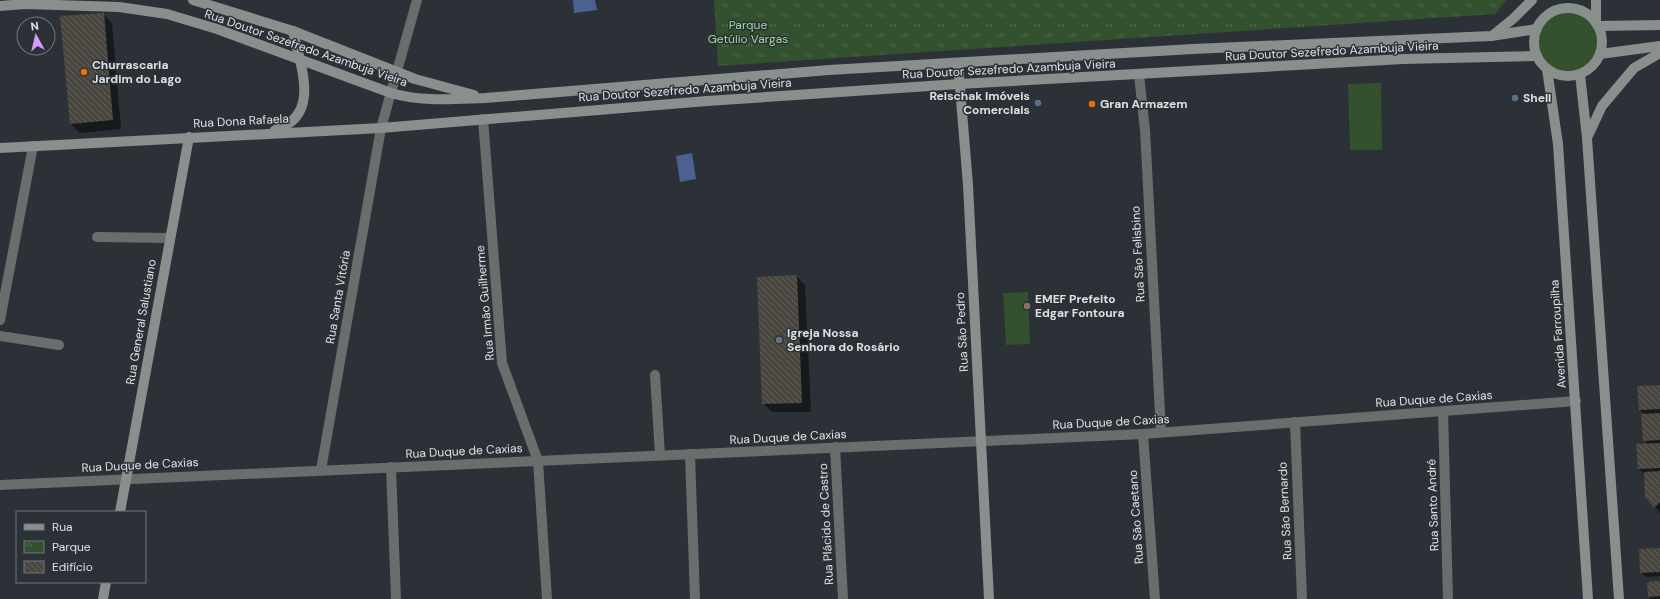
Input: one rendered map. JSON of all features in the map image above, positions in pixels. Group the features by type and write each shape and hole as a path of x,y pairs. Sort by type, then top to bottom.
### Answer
{"main road":[{"name":"Rua Doutor Sezefredo Azambuja Vieira","path":"193,0 293,32 396,73 485,98"},
{"path":"1491,36 1514,18 1532,0"},
{"path":"1596,0 1597,24 1602,40 1600,54 1588,69 1580,74 1563,75 1547,69 1537,56 1534,42 1537,29 1548,14 1566,4 1584,12 1597,24 1660,25"},
{"name":"Rua Doutor Sezefredo Azambuja Vieira","path":"0,6 25,4 119,7 167,14 217,30 391,93 410,98 485,98 829,70 1201,49 1491,36 1537,29"},
{"path":"270,132 282,128 293,121 301,110 305,98 305,85 293,32"},
{"path":"1600,54 1660,46"},
{"path":"1586,138 1602,106 1634,68 1660,53"},
{"name":"Rua Doutor Sezefredo Azambuja Vieira","path":"483,119 707,101 959,84 1403,59 1537,56"},
{"name":"Rua São Pedro","path":"958,63 968,185 989,599"},
{"name":"Avenida Farroupilha","path":"1547,69 1558,144 1588,599"},
{"path":"1580,74 1586,138 1619,599"},
{"name":"Rua Dona Rafaela","path":"0,148 270,132 381,128 483,119"},
{"name":"Rua General Salustiano","path":"120,511 189,137"},
{"path":"103,599 106,583"}],"street":[{"name":"Rua Santa Vitória","path":"322,470 381,128 417,0"},
{"name":"Rua São Felisbino","path":"1139,75 1145,138 1161,432"},
{"name":"Rua Irmão Guilherme","path":"483,119 502,363 538,461 547,599"},
{"path":"0,320 33,146"},
{"path":"97,238 170,238"},
{"path":"0,336 59,345"},
{"path":"656,375 660,455"},
{"name":"Rua Duque de Caxias","path":"0,485 1144,434 1576,401"},
{"name":"Rua Santo André","path":"1443,411 1448,599"},
{"name":"Rua São Bernardo","path":"1295,422 1302,599"},
{"name":"Rua São Caetano","path":"1144,434 1155,599"},
{"name":"Rua Plácido de Castro","path":"835,448 843,599"},
{"path":"690,454 695,599"},
{"path":"391,467 396,599"}],"green space":[{"name":"Parque Getúlio Vargas","path":"714,0 1506,0 1495,14 718,66"},
{"path":"1568,13 1579,15 1592,26 1595,31 1597,42 1595,53 1584,66 1579,69 1568,71 1557,69 1544,58 1541,53 1539,42 1541,31 1552,18 1557,15"},
{"path":"1381,83 1382,150 1350,150 1348,84"},
{"path":"1028,292 1030,344 1006,345 1003,293"}],"water":[{"path":"573,0 595,0 597,10 574,13"},
{"path":"692,153 696,179 680,182 676,156"}],"building":[{"path":"104,13 113,120 70,124 60,16"},
{"name":"Igreja Nossa Senhora do Rosário","path":"797,275 802,403 762,404 757,277"},
{"path":"1660,385 1660,409 1639,410 1637,386"},
{"path":"1660,413 1660,440 1643,441 1641,414"},
{"path":"1660,443 1660,468 1638,469 1636,444"},
{"path":"1660,471 1660,502 1654,508 1645,497 1644,472"},
{"path":"1660,548 1660,572 1640,573 1639,549"},
{"path":"1660,581 1660,596 1648,597 1647,582"}],"place":[{"name":"Churrascaria Jardim do Lago","path":"84,72"},
{"name":"Shell","path":"1515,98"},
{"name":"Reischak Imóveis Comerciais","path":"1038,103"},
{"name":"Gran Armazem","path":"1092,104"},
{"name":"EMEF Prefeito Edgar Fontoura","path":"1027,306"},
{"name":"Igreja Nossa Senhora do Rosário","path":"779,340"}]}
